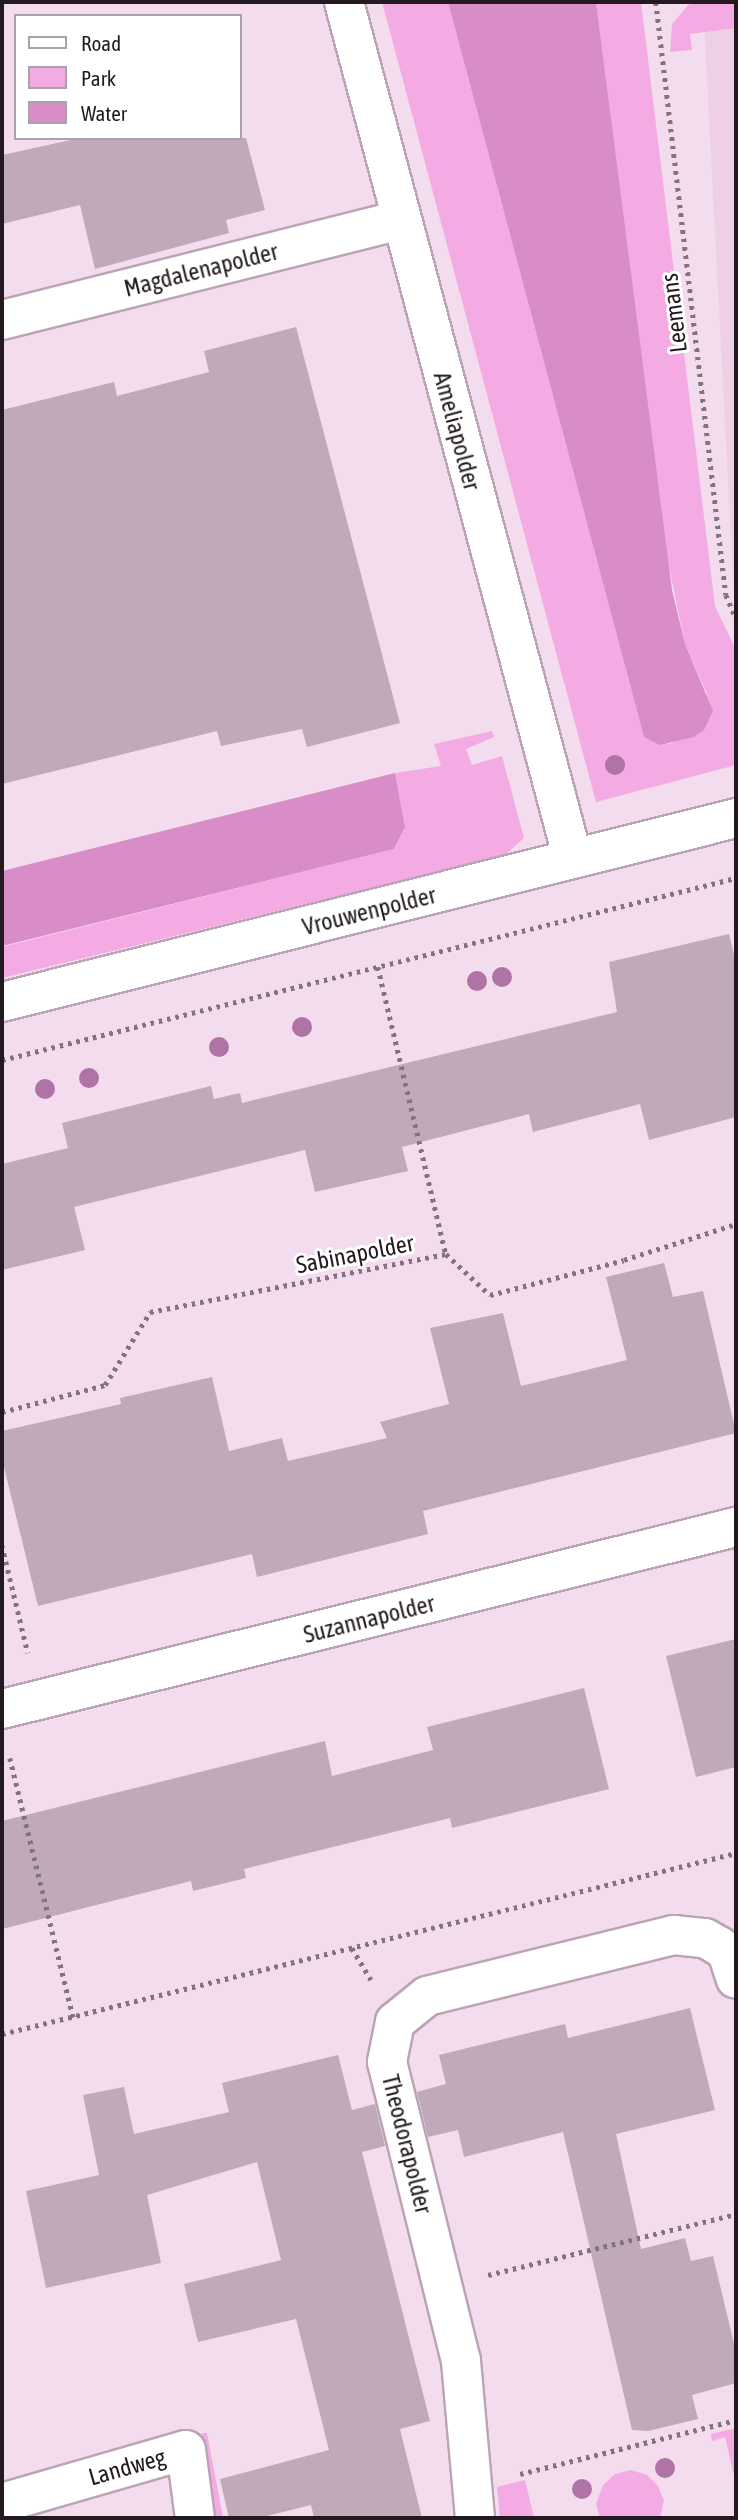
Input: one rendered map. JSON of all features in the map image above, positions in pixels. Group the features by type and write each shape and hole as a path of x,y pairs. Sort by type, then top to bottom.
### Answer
{"street":[{"name":"Ameliapolder","path":"344,2 573,859"},
{"name":"Magdalenapolder","path":"2,320 400,219"},
{"name":"Vrouwenpolder","path":"2,1002 736,818"},
{"name":"Suzannapolder","path":"2,1709 40,1702 736,1527"},
{"name":"Theodorapolder","path":"473,2500 461,2361 387,2062 388,2041 404,2011 427,1996 674,1935 705,1938 719,1945 727,1952 736,1979"},
{"name":"Landweg","path":"2,2503 186,2450 195,2518"}],"path":[{"name":"Leemans","path":"656,2 726,595 736,619"},
{"path":"2,1060 736,878"},
{"path":"378,967 446,1254"},
{"name":"Sabinapolder","path":"2,1412 105,1385 150,1312 446,1254 490,1295 624,1260 736,1224"},
{"path":"2,1545 40,1702"},
{"path":"8,1753 73,2017"},
{"path":"2,2034 736,1853"},
{"path":"443,2287 736,2214"},
{"path":"473,2500 736,2420"}],"shaded area":[{"path":"703,2 736,2 736,583 733,577"}],"green space":[{"path":"382,2 448,2 644,737 669,744 704,730 707,694 685,644 667,557 596,2 641,2 715,606 736,650 736,765 596,802"},
{"path":"697,2 736,2 736,28 690,34 692,50 670,52 672,24 688,5"},
{"path":"492,731 494,737 466,749 472,765 502,756 524,838 505,855 2,978 2,947 394,849 405,827 395,773 441,766 434,744"},
{"path":"736,2428 736,2484 725,2437 712,2441 711,2434"},
{"path":"202,2433 207,2433 223,2518 213,2518"},
{"path":"631,2470 647,2475 658,2486 664,2501 660,2518 600,2518 596,2504 603,2485 615,2474"},
{"path":"525,2480 534,2518 500,2518 497,2487"}],"water":[{"path":"448,2 596,2 672,590 685,644 713,711 704,730 694,737 660,745 644,737"},
{"path":"395,773 405,827 394,849 2,946 2,871"}],"building":[{"path":"246,138 265,210 226,220 229,233 95,269 80,205 2,224 2,155 71,140"},
{"path":"296,327 400,723 307,747 302,729 221,746 217,731 2,784 2,410 114,382 117,396 209,372 204,351"},
{"path":"729,934 736,963 736,1117 649,1140 640,1104 533,1132 529,1114 402,1147 408,1171 315,1192 305,1150 74,1207 85,1250 2,1270 2,1164 68,1148 62,1123 211,1086 214,1099 240,1093 242,1103 617,1012 609,962"},
{"path":"664,1263 673,1297 703,1291 736,1433 423,1511 428,1534 257,1577 252,1554 38,1606 2,1459 2,1431 121,1404 120,1398 212,1377 229,1451 282,1438 288,1461 387,1438 380,1422 449,1404 430,1328 503,1313 521,1386 627,1360 606,1277"},
{"path":"736,1639 736,1767 696,1777 666,1656"},
{"path":"584,1688 609,1789 452,1828 450,1818 244,1869 246,1878 193,1891 191,1881 2,1929 2,1821 325,1741 332,1776 433,1750 427,1727"},
{"path":"690,2008 715,2110 616,2134 641,2249 685,2238 691,2261 713,2256 736,2352 736,2383 692,2395 698,2419 648,2431 632,2430 563,2132 464,2157 458,2130 428,2137 417,2092 446,2084 439,2055 565,2024 568,2038"},
{"path":"338,2055 352,2110 375,2104 385,2146 362,2152 430,2421 400,2429 422,2518 314,2518 311,2505 259,2518 229,2518 220,2479 329,2450 296,2319 198,2342 184,2284 281,2260 257,2162 147,2195 161,2263 46,2288 26,2191 99,2175 83,2095 124,2087 134,2134 229,2112 222,2083"}]}
